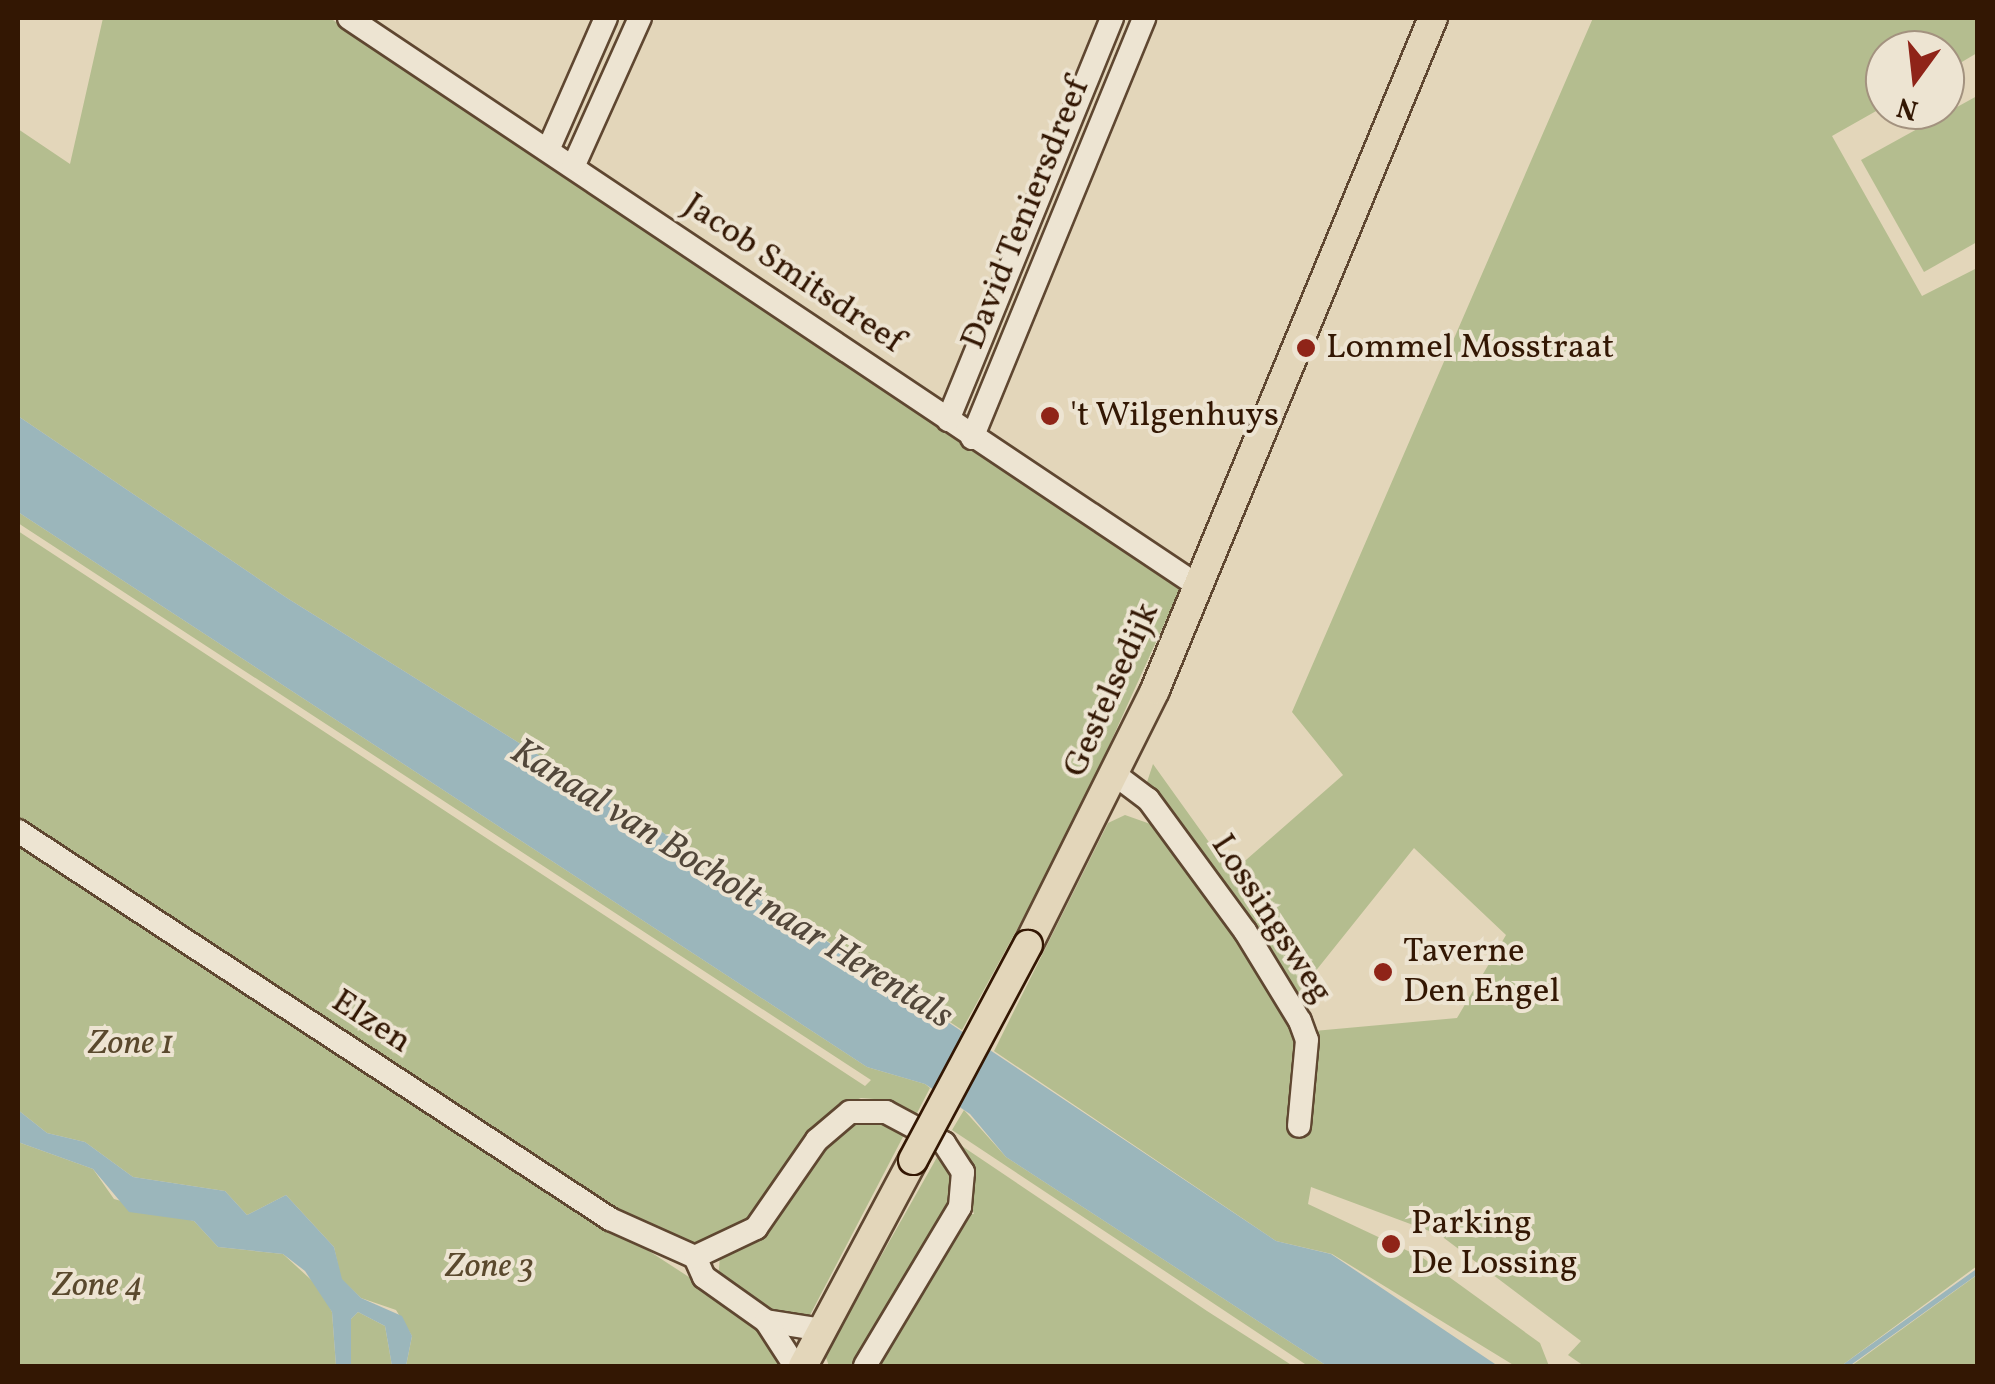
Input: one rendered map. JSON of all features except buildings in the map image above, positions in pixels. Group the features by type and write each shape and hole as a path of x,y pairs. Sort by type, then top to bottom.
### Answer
{"main road":[{"name":"Gestelsedijk","path":"811,1356 1117,776 1433,18"}],"street":[{"name":"Jacob Smitsdreef","path":"349,18 1198,586"},
{"path":"548,150 606,18"},
{"path":"572,166 640,18"},
{"name":"David Teniersdreef","path":"948,420 1112,18"},
{"name":"David Teniersdreef","path":"972,438 1144,18"},
{"name":"Lossingsweg","path":"1117,776 1148,799 1245,931 1300,1021 1307,1040 1299,1126"},
{"name":"Elzen","path":"18,830 635,1234 695,1257 704,1276 811,1356"},
{"path":"695,1257 756,1228 817,1140 850,1112 886,1112 944,1143 964,1172 960,1207 865,1366"},
{"name":"Elzen","path":"766,1321 811,1356"}],"green space":[{"path":"103,18 330,18 1180,589 1068,836 962,1030 678,842 287,598 18,416 18,129 70,164"},
{"path":"1593,18 1977,18 1977,53 1965,60 1965,30 1865,30 1865,117 1832,136 1922,296 1977,268 1977,1266 1841,1366 1584,1366 1568,1355 1581,1341 1440,1235 1311,1187 1308,1204 1423,1258 1540,1343 1549,1366 1515,1366 1332,1254 1276,1241 994,1051 1108,823 1125,815 1156,826 1314,1031 1457,1018 1506,935 1414,848 1294,998 1221,883 1147,782 1153,764 1231,873 1343,775 1292,712"},
{"path":"1977,96 1977,242 1924,272 1861,160 1915,130 1965,130 1965,103"},
{"path":"18,512 867,1067 925,1084 930,1088 915,1117 888,1100 861,1098 837,1107 810,1131 754,1220 697,1245 665,1241 18,821 18,531 865,1086 871,1080 18,523"},
{"path":"18,840 760,1325 783,1358 780,1366 406,1366 412,1336 396,1310 361,1298 341,1279 334,1247 286,1195 247,1215 225,1191 133,1177 85,1142 47,1133 18,1110"},
{"path":"964,1110 1006,1157 1327,1366 1308,1366 952,1130"},
{"path":"879,1117 906,1131 808,1319 780,1318 718,1280 720,1256 839,1126"},
{"path":"950,1138 1293,1366 872,1366 962,1215 974,1214"},
{"name":"Zone 4","path":"18,1142 93,1169 114,1199 194,1221 218,1247 283,1254 320,1288 332,1312 336,1366 18,1366"},
{"path":"940,1152 957,1180 954,1197 855,1366 829,1366 825,1355"},
{"path":"1977,1275 1977,1366 1851,1366"},
{"path":"358,1312 385,1326 392,1366 351,1366 351,1319"}],"water":[{"name":"Kanaal van Bocholt naar Herentals","path":"18,416 287,598 678,842 1276,1241 1331,1254 1498,1366 1327,1366 1006,1157 970,1114 925,1084 867,1067 18,512"},
{"path":"18,1110 47,1133 85,1142 133,1177 225,1191 247,1215 286,1195 334,1247 342,1279 361,1298 402,1316 412,1336 406,1366 392,1366 385,1326 358,1312 351,1319 351,1366 336,1366 332,1312 305,1271 283,1254 218,1247 194,1221 129,1212 93,1169 18,1142"}],"waterway":[{"path":"1844,1366 1978,1270"}],"place":[{"name":"Lommel Mosstraat","path":"1306,348"},
{"name":"'t Wilgenhuys","path":"1050,416"},
{"name":"Taverne Den Engel","path":"1383,972"},
{"name":"Parking De Lossing","path":"1391,1244"}],"park label":[{"name":"Zone 1","path":"131,1044"},
{"name":"Zone 3","path":"490,1267"}]}
